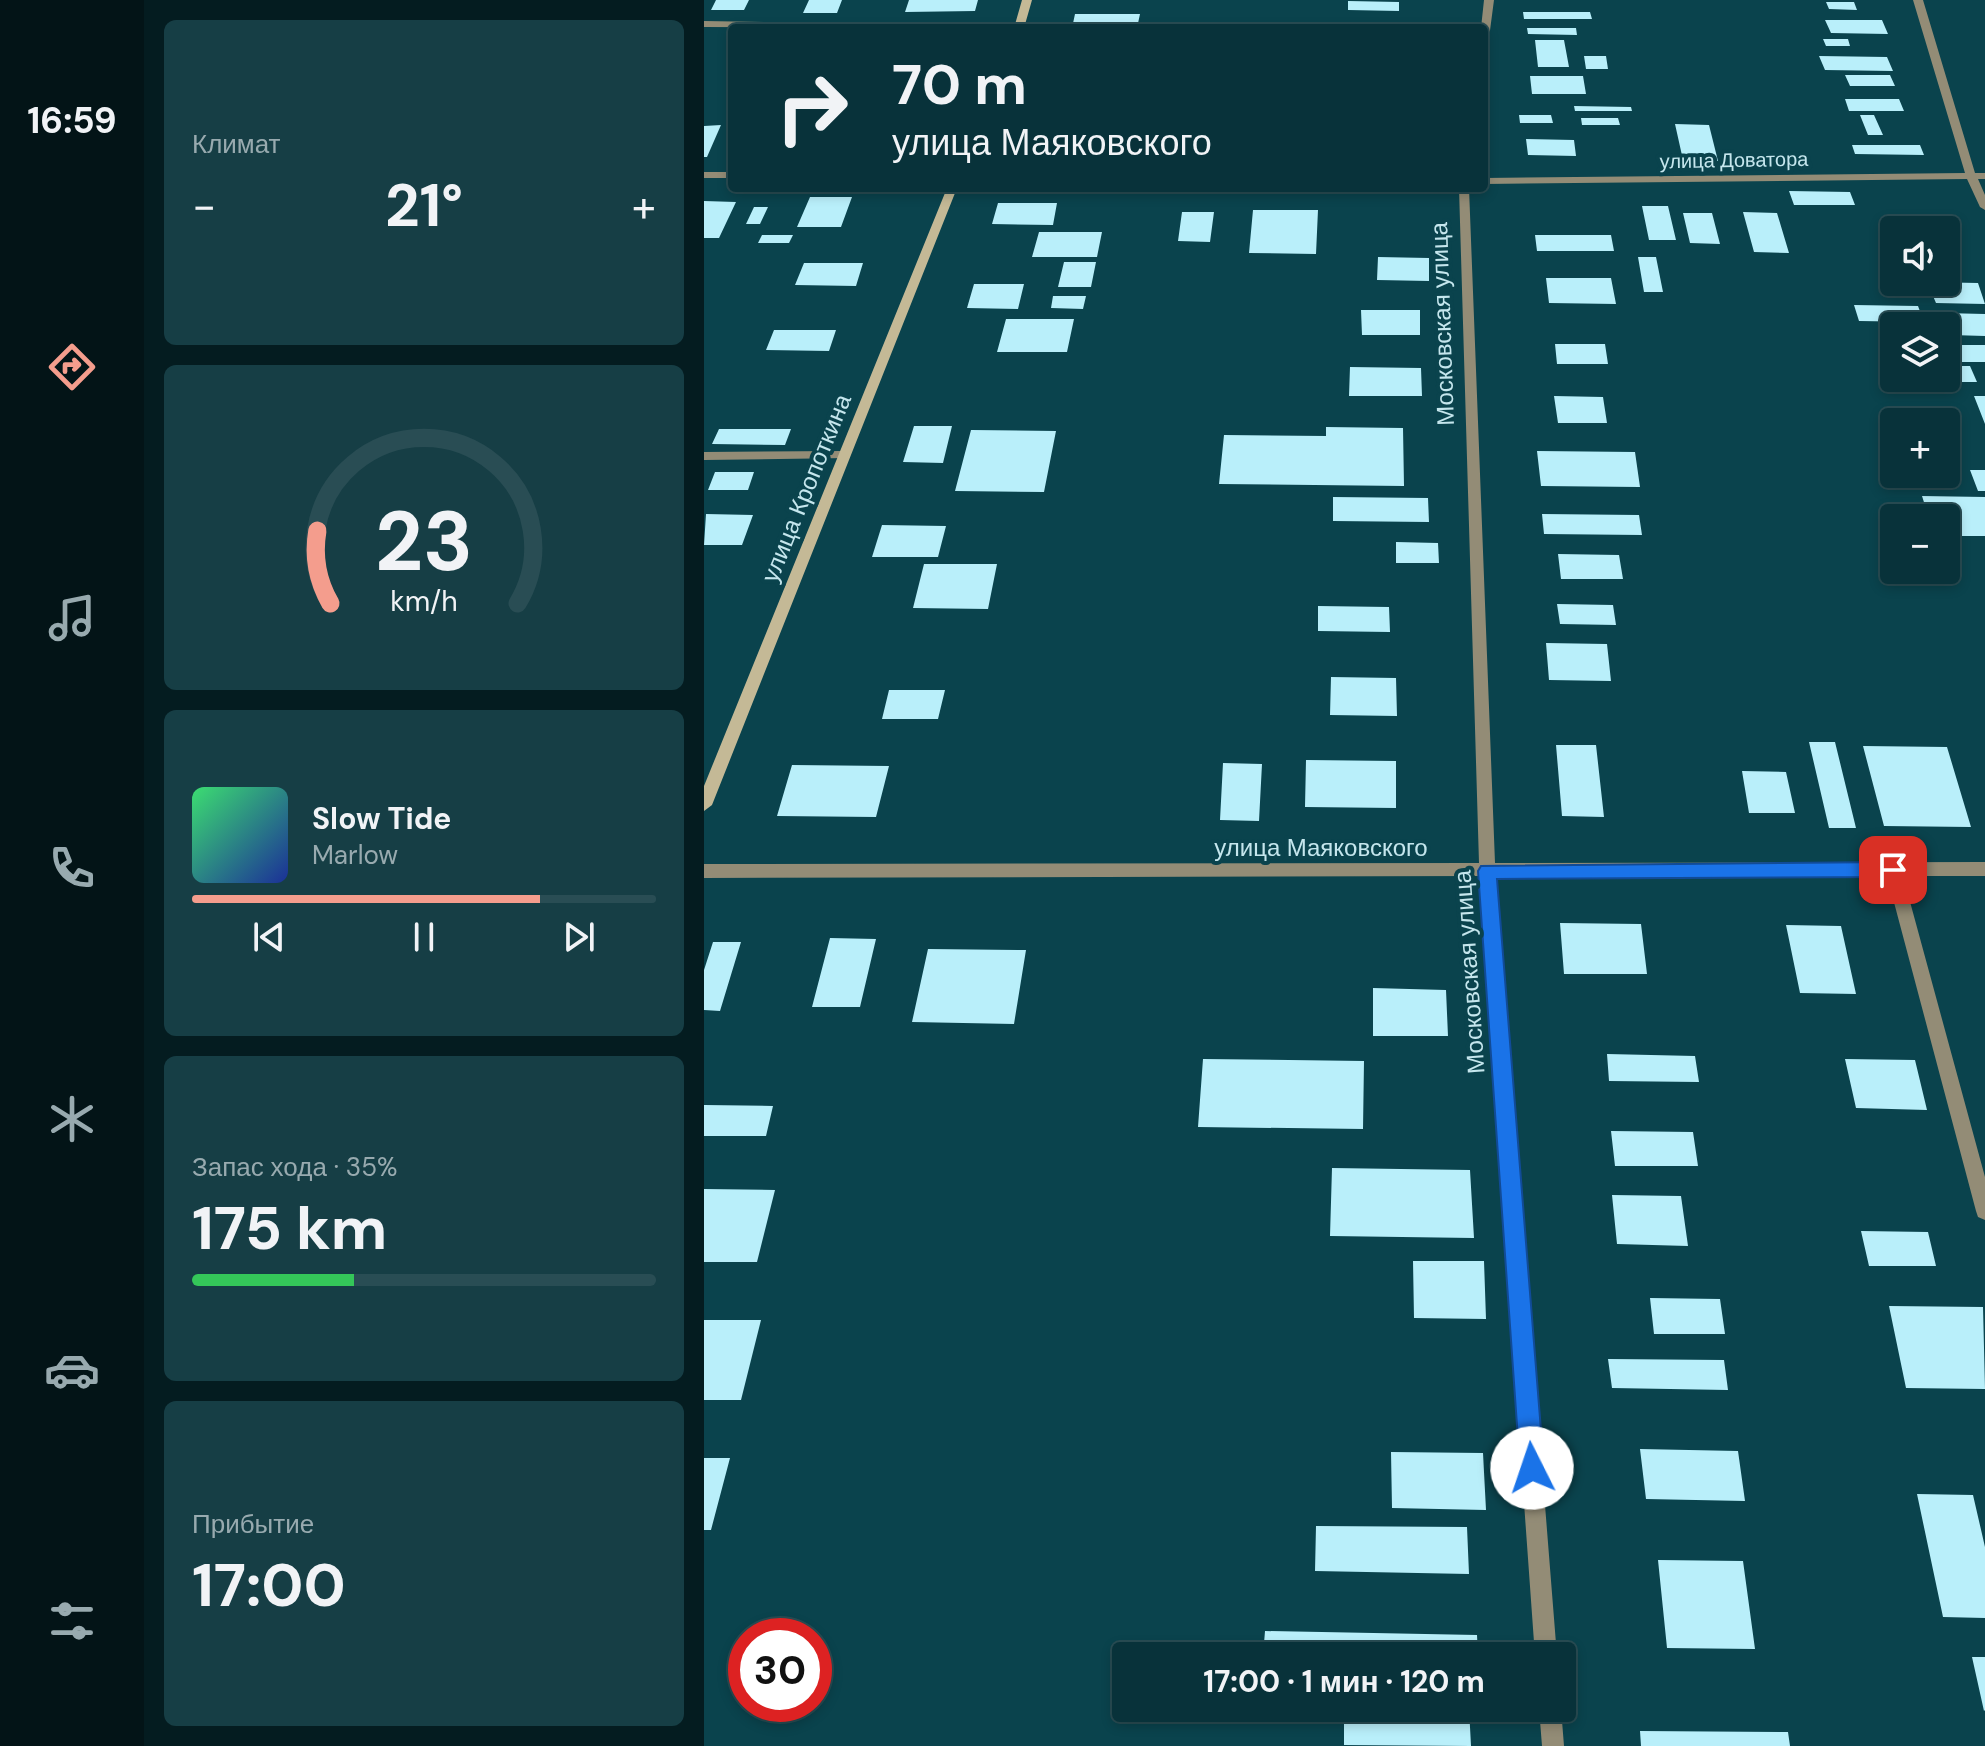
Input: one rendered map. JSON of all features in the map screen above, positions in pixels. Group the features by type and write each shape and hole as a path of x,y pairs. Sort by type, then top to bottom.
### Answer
{"main road":[{"path":"1020,24 1027,0"},
{"name":"улица Кропоткина","path":"704,805 950,192"}],"street":[{"path":"1486,24 1489,0"},
{"path":"1918,0 1971,176 1985,207"},
{"path":"704,24 728,24"},
{"path":"704,175 728,175"},
{"name":"улица Доватора","path":"1488,181 1985,176"},
{"name":"Московская улица","path":"1464,192 1487,871 1545,1642"},
{"path":"704,456 843,455"},
{"name":"улица Маяковского","path":"704,871 1985,869"},
{"path":"1893,870 1985,1211"},
{"path":"1551,1722 1553,1746"}],"building":[{"path":"716,0 749,0 744,10 711,10"},
{"path":"809,0 842,0 837,13 803,13"},
{"path":"909,0 978,0 975,11 905,12"},
{"path":"1348,1 1399,2 1399,11 1348,10"},
{"path":"1826,2 1854,2 1857,10 1829,9"},
{"path":"1523,12 1590,12 1592,19 1524,19"},
{"path":"1075,14 1140,14 1138,24 1073,24"},
{"path":"1825,20 1882,20 1888,34 1831,33"},
{"path":"1527,28 1576,28 1577,35 1528,34"},
{"path":"1823,39 1848,39 1850,46 1826,46"},
{"path":"1535,40 1564,40 1569,67 1538,67"},
{"path":"1584,56 1606,56 1608,69 1586,69"},
{"path":"1819,56 1887,57 1893,71 1825,70"},
{"path":"1845,75 1890,75 1895,86 1850,86"},
{"path":"1530,76 1583,76 1586,94 1532,94"},
{"path":"1845,99 1899,99 1904,111 1849,111"},
{"path":"1574,106 1631,107 1632,111 1575,111"},
{"path":"1519,115 1551,115 1553,123 1520,123"},
{"path":"1860,115 1874,115 1883,135 1868,135"},
{"path":"1581,118 1618,118 1620,125 1582,125"},
{"path":"1675,124 1709,125 1718,161 1683,160"},
{"path":"721,125 707,157 704,157 704,126"},
{"path":"1526,139 1574,140 1576,156 1528,155"},
{"path":"1852,145 1920,145 1924,155 1855,154"},
{"path":"1789,191 1850,192 1855,205 1794,205"},
{"path":"810,197 852,197 841,227 797,227"},
{"path":"704,201 736,202 719,238 704,238"},
{"path":"998,203 1057,203 1053,225 992,224"},
{"path":"1642,206 1668,206 1676,240 1649,240"},
{"path":"754,207 768,207 760,224 746,224"},
{"path":"1253,210 1318,210 1316,254 1249,253"},
{"path":"1182,212 1214,212 1210,242 1178,241"},
{"path":"1743,212 1777,213 1789,253 1754,252"},
{"path":"1683,213 1712,213 1720,244 1690,243"},
{"path":"1039,232 1102,232 1097,257 1032,257"},
{"path":"762,235 793,235 789,243 758,243"},
{"path":"1535,235 1611,235 1614,251 1537,251"},
{"path":"1378,257 1429,258 1429,281 1377,280"},
{"path":"1638,257 1656,257 1663,292 1644,292"},
{"path":"1064,262 1096,262 1091,287 1058,287"},
{"path":"804,263 863,263 856,286 795,285"},
{"path":"1546,278 1611,278 1616,304 1549,303"},
{"path":"1960,283 1978,283 1985,304 1936,303 1933,296 1960,296"},
{"path":"974,284 1024,284 1018,309 967,308"},
{"path":"1053,296 1086,296 1083,309 1051,308"},
{"path":"1854,305 1918,306 1920,312 1880,312 1880,321 1859,321"},
{"path":"1361,310 1420,310 1420,335 1362,335"},
{"path":"1960,313 1985,314 1985,336 1960,335"},
{"path":"1006,319 1074,319 1067,352 997,352"},
{"path":"774,330 836,330 829,351 766,350"},
{"path":"1555,344 1605,344 1608,364 1557,364"},
{"path":"1960,345 1985,345 1985,362 1960,362"},
{"path":"1960,366 1970,366 1977,382 1960,382"},
{"path":"1350,367 1421,368 1422,396 1349,396"},
{"path":"1554,396 1603,397 1607,423 1558,423"},
{"path":"1974,396 1985,396 1985,424"},
{"path":"914,426 952,426 943,463 903,462"},
{"path":"1326,427 1403,428 1404,486 1219,484 1224,435 1326,436"},
{"path":"719,429 791,429 785,445 712,444"},
{"path":"971,430 1056,431 1044,492 955,491"},
{"path":"1537,451 1635,452 1640,487 1541,486"},
{"path":"1970,470 1985,470 1985,491 1978,491"},
{"path":"715,472 754,472 748,490 708,490"},
{"path":"1922,496 1985,497 1985,536 1960,536 1960,504 1925,504"},
{"path":"1333,497 1428,498 1429,522 1333,521"},
{"path":"706,514 753,515 742,545 704,545"},
{"path":"1542,514 1639,515 1642,535 1544,534"},
{"path":"882,525 946,526 938,557 872,557"},
{"path":"1396,542 1438,543 1439,563 1396,563"},
{"path":"1558,554 1619,555 1623,579 1561,579"},
{"path":"924,564 997,564 988,609 913,608"},
{"path":"1557,604 1613,605 1616,625 1560,624"},
{"path":"1318,606 1389,607 1390,632 1318,631"},
{"path":"1546,643 1607,644 1611,681 1549,680"},
{"path":"1331,677 1396,678 1397,716 1330,715"},
{"path":"889,690 945,690 938,719 882,719"},
{"path":"1809,742 1835,742 1856,828 1829,828"},
{"path":"1556,745 1596,745 1604,817 1562,816"},
{"path":"1863,746 1947,747 1971,827 1884,826"},
{"path":"1306,760 1396,761 1396,808 1305,807"},
{"path":"1223,763 1262,764 1259,821 1220,820"},
{"path":"792,765 889,766 876,817 777,816"},
{"path":"1742,771 1786,772 1795,813 1749,813"},
{"path":"1560,923 1641,924 1647,974 1564,974"},
{"path":"1786,925 1841,926 1856,994 1800,993"},
{"path":"830,938 876,939 860,1007 812,1007"},
{"path":"713,942 741,942 720,1011 704,1010 704,970"},
{"path":"928,949 1026,950 1014,1024 912,1022"},
{"path":"1373,988 1446,990 1448,1036 1373,1036"},
{"path":"1607,1054 1695,1056 1699,1082 1609,1081"},
{"path":"1203,1059 1364,1061 1363,1129 1198,1127"},
{"path":"1845,1059 1915,1060 1927,1110 1856,1108"},
{"path":"704,1105 773,1106 766,1136 704,1136"},
{"path":"1611,1131 1693,1132 1698,1166 1615,1166"},
{"path":"1332,1168 1470,1170 1474,1238 1330,1236"},
{"path":"704,1189 775,1190 757,1262 704,1262"},
{"path":"1612,1195 1681,1196 1688,1246 1617,1244"},
{"path":"1861,1231 1928,1232 1936,1266 1869,1266"},
{"path":"1413,1261 1484,1261 1486,1319 1414,1318"},
{"path":"1650,1298 1720,1299 1725,1334 1654,1334"},
{"path":"1889,1306 1983,1307 1985,1389 1906,1388"},
{"path":"704,1320 761,1320 741,1400 704,1400"},
{"path":"1608,1359 1724,1360 1728,1390 1612,1388"},
{"path":"1640,1449 1738,1451 1745,1501 1646,1499"},
{"path":"1391,1452 1483,1453 1486,1510 1392,1508"},
{"path":"704,1458 730,1458 711,1530 704,1530"},
{"path":"1917,1494 1973,1495 1985,1547 1985,1618 1943,1617"},
{"path":"1316,1526 1467,1527 1469,1574 1315,1571"},
{"path":"1658,1560 1743,1561 1755,1649 1667,1648"},
{"path":"1265,1631 1477,1635 1477,1642 1264,1642"},
{"path":"1972,1657 1985,1657 1984,1711"},
{"path":"1344,1722 1470,1722 1471,1746 1344,1745"},
{"path":"1640,1731 1788,1732 1790,1746 1641,1746"}],"route":[{"path":"1532,1468 1487,871 1893,870"}]}
